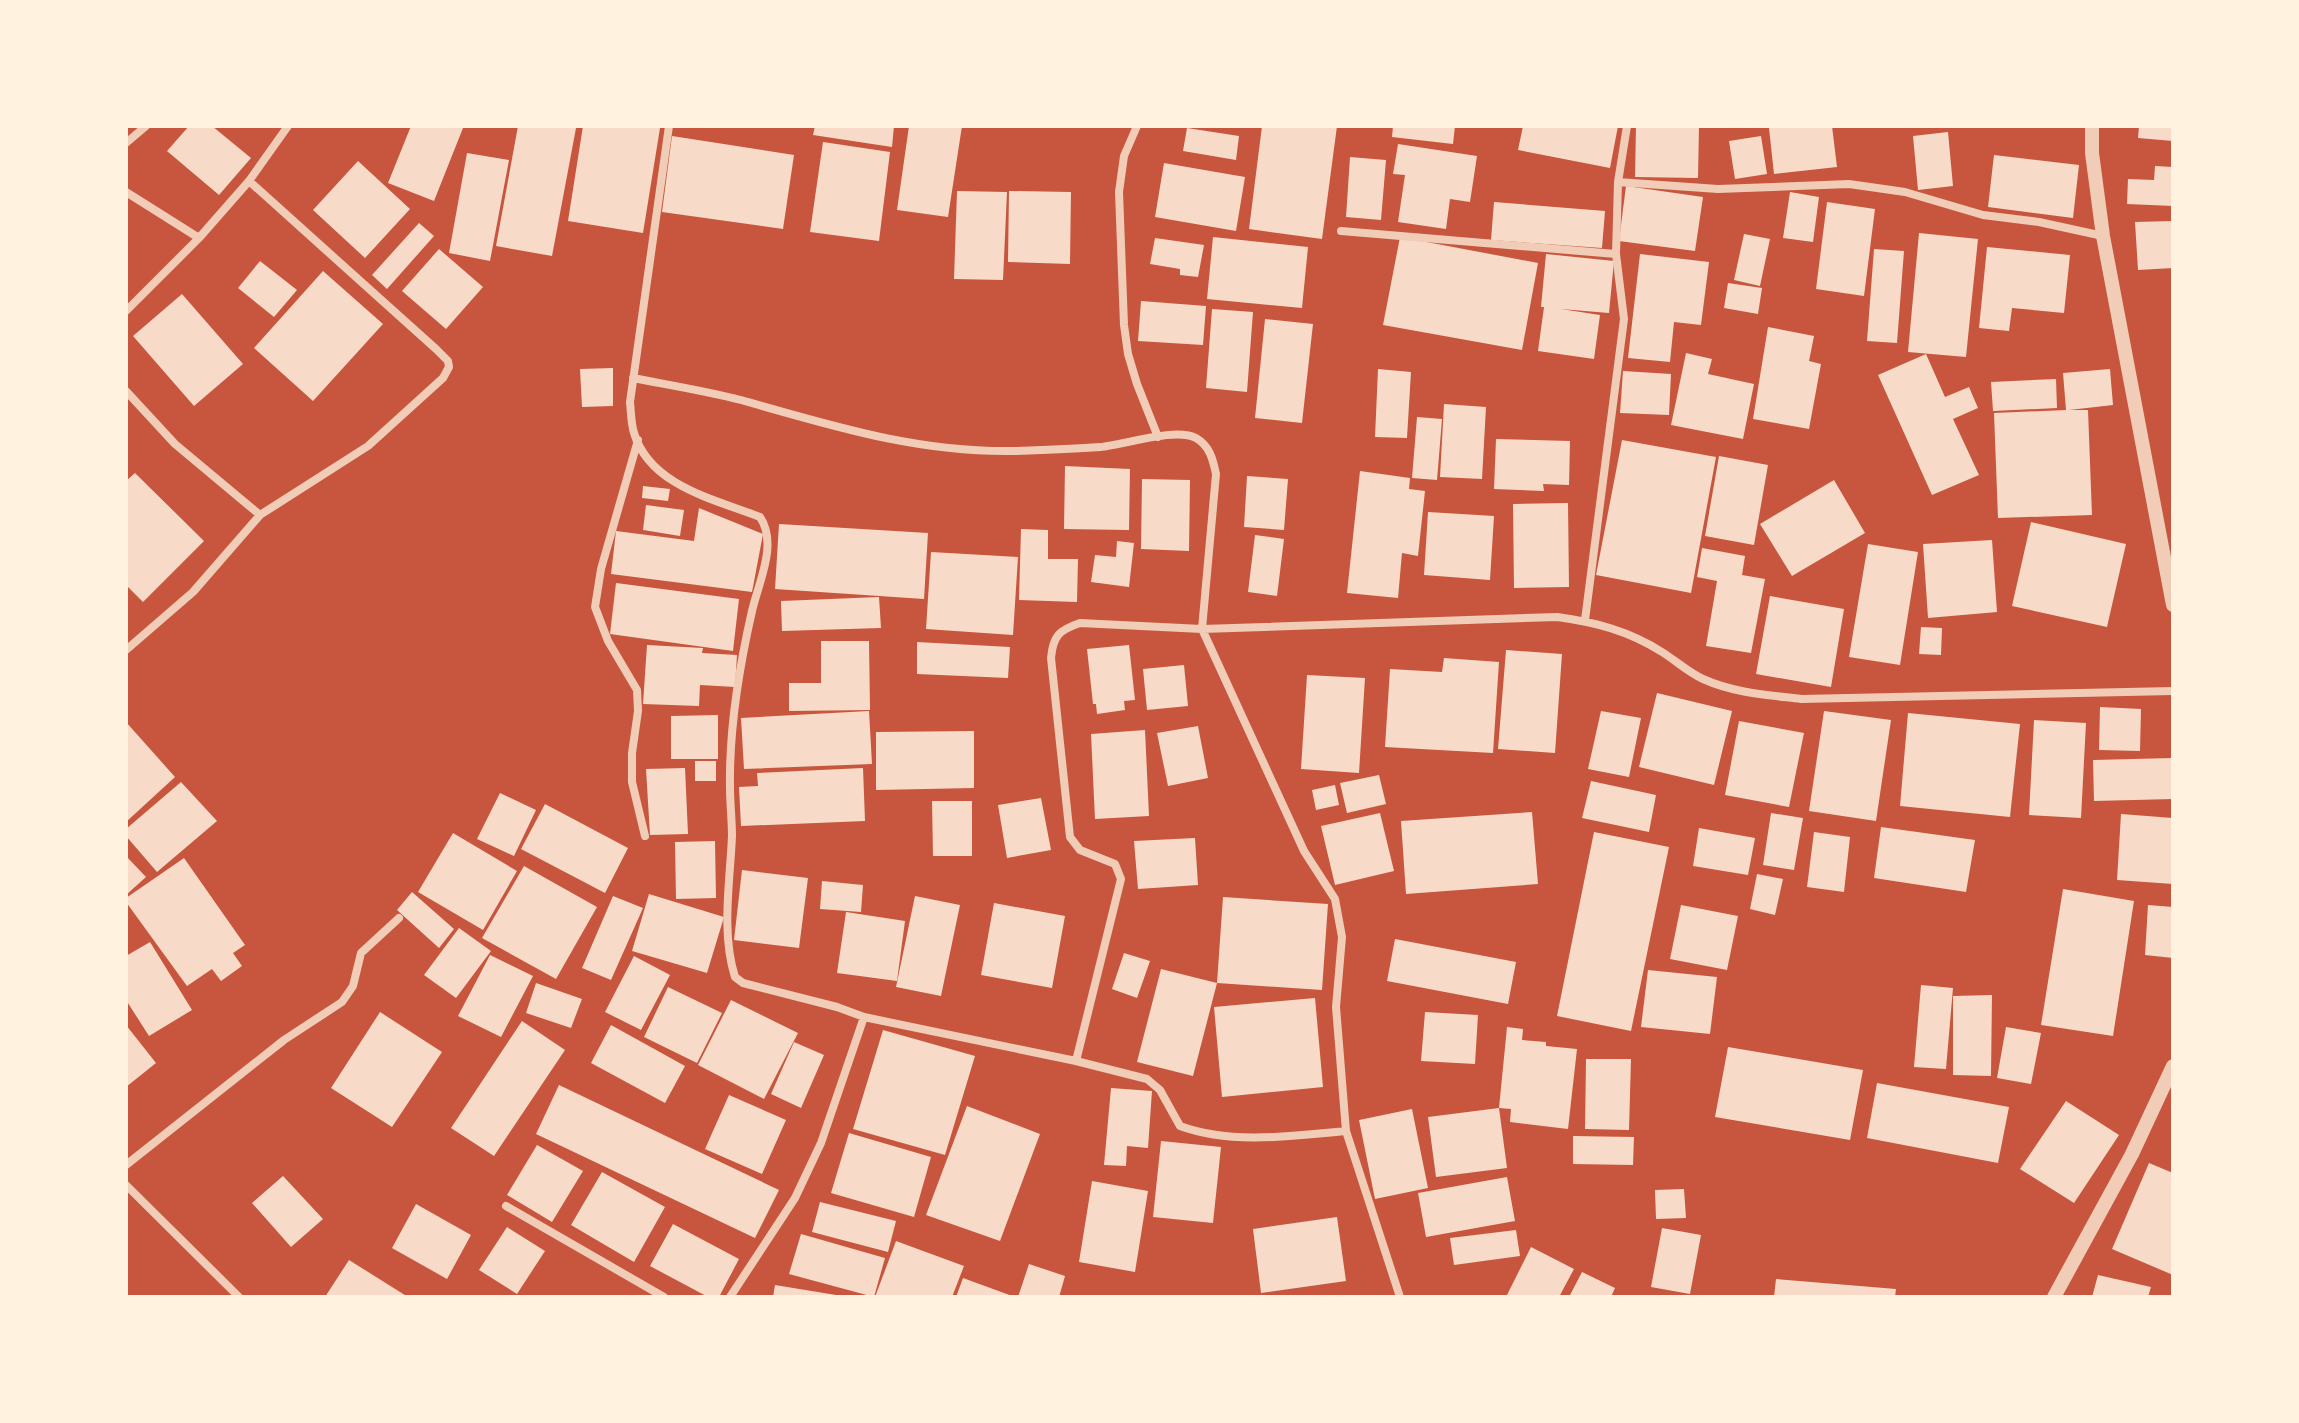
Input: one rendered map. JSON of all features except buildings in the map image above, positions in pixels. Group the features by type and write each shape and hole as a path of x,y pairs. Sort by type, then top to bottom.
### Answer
{"street":[{"path":"126,143 146,126"},
{"path":"126,311 199,238 249,181 288,126"},
{"path":"669,126 630,402 635,435 648,460 664,478 760,517 768,528 767,553 751,612 732,733 728,946 735,977 743,983 864,1017 1147,1079 1160,1090 1180,1126 1197,1132 1240,1137 1346,1131"},
{"path":"1137,126 1124,156 1119,192 1124,325 1137,384 1158,437"},
{"path":"1585,620 1624,319 1616,254 1618,182 1627,126"},
{"path":"2092,126 2092,153 2103,236 2168,560 2173,605"},
{"path":"126,650 193,592 260,515 368,446 443,378 449,367 448,361 436,349 249,181"},
{"path":"1618,182 1718,189 1849,184 1905,192 1983,215 2039,222 2103,236"},
{"path":"126,192 199,238"},
{"path":"1341,231 1616,254"},
{"path":"633,378 712,393 863,435 914,444 1010,451 1103,447 1178,435 1194,437 1208,448 1213,462 1215,500 1202,629 1304,851 1335,899 1342,937 1336,1007 1346,1131 1400,1297"},
{"path":"126,391 175,444 260,515"},
{"path":"638,440 601,569 595,607 608,641 637,690 632,782 645,836"},
{"path":"1076,1061 1121,879 1115,864 1080,850 1070,837 1051,658 1053,640 1062,630 1080,623 1202,629 1557,617 1585,620 1622,631 1659,650 1703,679 1747,693 1801,699 2173,691"},
{"path":"126,1165 284,1040 342,1002 353,986 361,953 399,918"},
{"path":"730,1297 795,1198 808,1171 831,1115 864,1017"},
{"path":"2054,1297 2132,1154 2173,1066"},
{"path":"126,1185 239,1297"},
{"path":"506,1206 664,1297"}]}
